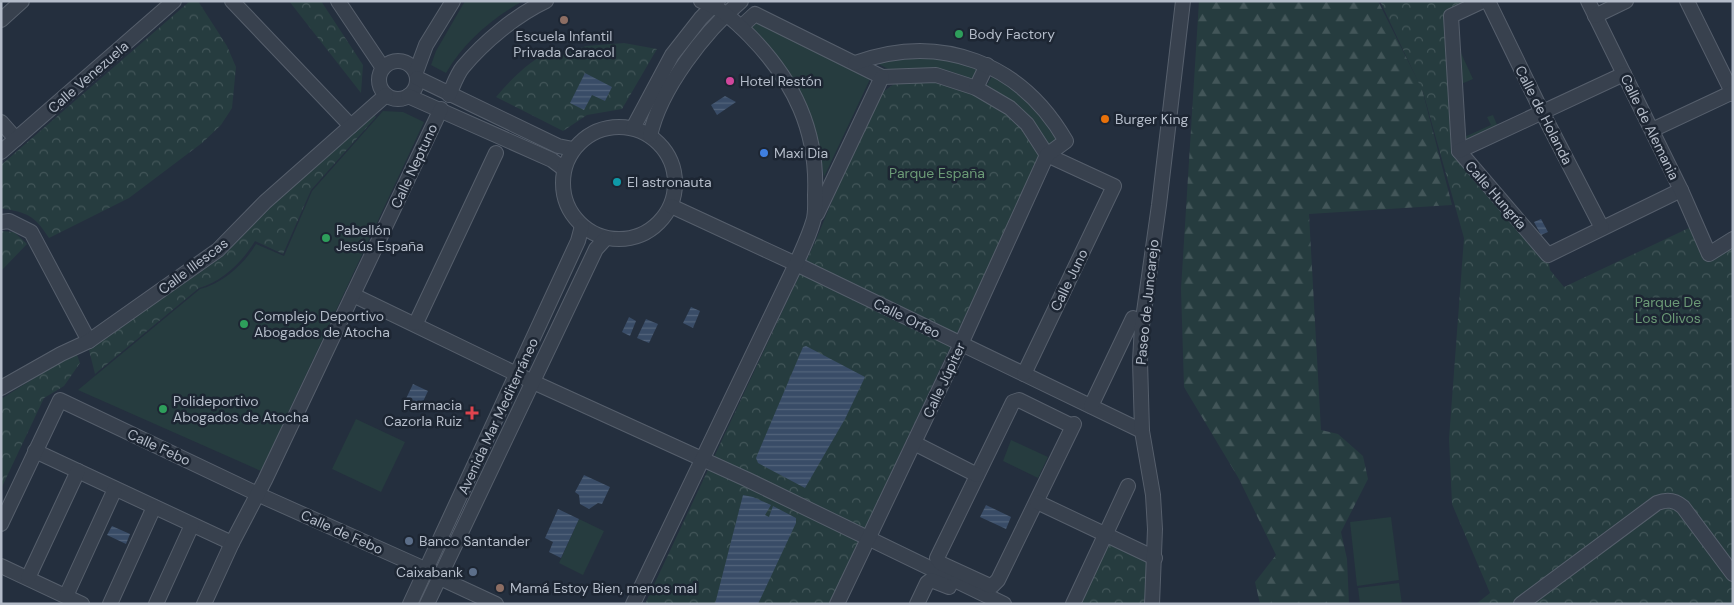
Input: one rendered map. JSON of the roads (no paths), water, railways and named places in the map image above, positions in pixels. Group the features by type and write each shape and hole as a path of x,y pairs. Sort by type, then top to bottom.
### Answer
{"street":[{"path":"1,20 22,1"},
{"name":"Calle Venezuela","path":"1,152 174,1"},
{"path":"232,1 350,126"},
{"path":"338,1 383,68"},
{"path":"426,45 403,61 392,62 383,68 379,82 386,95 399,99 408,96 416,88 416,75 426,45 453,1"},
{"path":"449,95 462,68 479,51 530,9 546,1"},
{"path":"650,136 652,124 679,73 704,37 741,1"},
{"name":"Paseo de Juncarejo","path":"1152,604 1155,558 1153,495 1142,431 1139,386 1142,326 1168,136 1183,1"},
{"name":"Calle Hungría","path":"1482,1 1451,16 1458,151 1548,255 1681,190"},
{"name":"Calle de Holanda","path":"1488,1 1542,112 1602,228"},
{"name":"Calle de Alemania","path":"1588,1 1681,190 1709,254 1733,239"},
{"path":"1595,16 1626,1"},
{"path":"1652,130 1733,93 1687,1"},
{"path":"633,128 672,55 711,3 741,27 778,69 798,101 809,135 816,167 814,221"},
{"path":"741,27 755,14 882,77 936,75 976,88 1010,108 1026,124 1047,155 1066,141 1051,116 1020,87 987,65 955,53 932,50 886,53 855,63"},
{"path":"403,61 411,66 416,75 449,95 558,146 573,149"},
{"path":"976,88 987,65"},
{"path":"1458,151 1624,74"},
{"path":"633,604 796,264 814,221 882,77"},
{"name":"Calle Illescas","path":"1,388 61,354 89,341 218,250 266,202 386,95"},
{"path":"408,96 441,109 552,160 564,169"},
{"name":"Calle Neptuno","path":"204,604 354,295 441,109"},
{"path":"1,122 16,139"},
{"path":"616,126 633,128 650,136 662,146 671,160 675,175 675,191 664,218 644,234 625,239 606,238 582,226 564,200 562,185 564,169 573,149 585,138 600,130 616,126"},
{"path":"416,323 496,153"},
{"name":"Calle Juno","path":"1024,374 1114,186 1047,155"},
{"name":"Calle Júpiter","path":"837,604 961,344 1047,155"},
{"name":"Calle Orfeo","path":"670,206 796,264 1142,431"},
{"path":"1,222 9,221 31,232 89,341"},
{"name":"Avenida Mar Mediterráneo","path":"410,604 518,373 578,241 582,226"},
{"name":"Avenida Mar Mediterráneo","path":"427,604 596,249 606,238"},
{"path":"354,295 416,323 533,382 702,458 1004,604"},
{"path":"1091,406 1133,318"},
{"name":"Calle Febo","path":"36,451 60,400 258,494"},
{"path":"1022,401 1070,426 1074,424 1037,502 998,580 992,586 940,563 938,556 1013,402 1022,401"},
{"path":"914,443 977,475"},
{"path":"1,524 36,451 232,543"},
{"path":"28,578 78,472"},
{"path":"1073,604 1128,486"},
{"path":"66,596 116,489"},
{"name":"Calle de Febo","path":"258,494 427,570"},
{"path":"1521,604 1664,500 1672,501 1683,507 1733,574"},
{"path":"1037,502 1155,558"},
{"path":"110,604 154,507"},
{"path":"156,604 192,525"},
{"path":"1,566 82,604"},
{"path":"440,578 496,604"},
{"path":"918,604 927,583 935,580 982,604"}],"water":[{"path":"585,73 612,87 605,101 592,95 584,110 570,103"},
{"path":"725,96 736,102 717,115 711,105"},
{"path":"1541,219 1548,232 1541,235 1534,222"},
{"path":"691,307 700,311 693,328 683,323"},
{"path":"629,317 636,321 630,336 622,332"},
{"path":"646,319 658,324 649,343 637,338"},
{"path":"806,346 865,377 845,419 805,488 758,463 756,458 803,347"},
{"path":"413,384 428,391 418,412 403,405"},
{"path":"584,475 610,487 602,504 598,503 589,509 580,504 579,495 575,492"},
{"path":"743,495 771,505 765,515 769,517 773,506 796,518 796,523 758,604 715,604"},
{"path":"986,505 1011,517 1006,529 980,517"},
{"path":"558,509 579,519 561,558 549,552 553,542 545,538"},
{"path":"112,526 130,534 126,544 107,535"}],"place":[{"name":"Escuela Infantil Privada Caracol","path":"564,20"},
{"name":"Body Factory","path":"959,34"},
{"name":"Hotel Restón","path":"730,81"},
{"name":"Burger King","path":"1105,119"},
{"name":"Maxi Dia","path":"764,153"},
{"name":"El astronauta","path":"617,182"},
{"name":"Pabellón Jesús España","path":"326,238"},
{"name":"Complejo Deportivo Abogados de Atocha","path":"244,324"},
{"name":"Polideportivo Abogados de Atocha","path":"163,409"},
{"name":"Farmacia Cazorla Ruiz","path":"472,413"},
{"name":"Banco Santander","path":"409,541"},
{"name":"Caixabank","path":"473,572"},
{"name":"Mamá Estoy Bien, menos mal","path":"500,588"}],"park label":[{"name":"Parque España","path":"937,173"},
{"name":"Parque De Los Olivos","path":"1668,310"}]}
